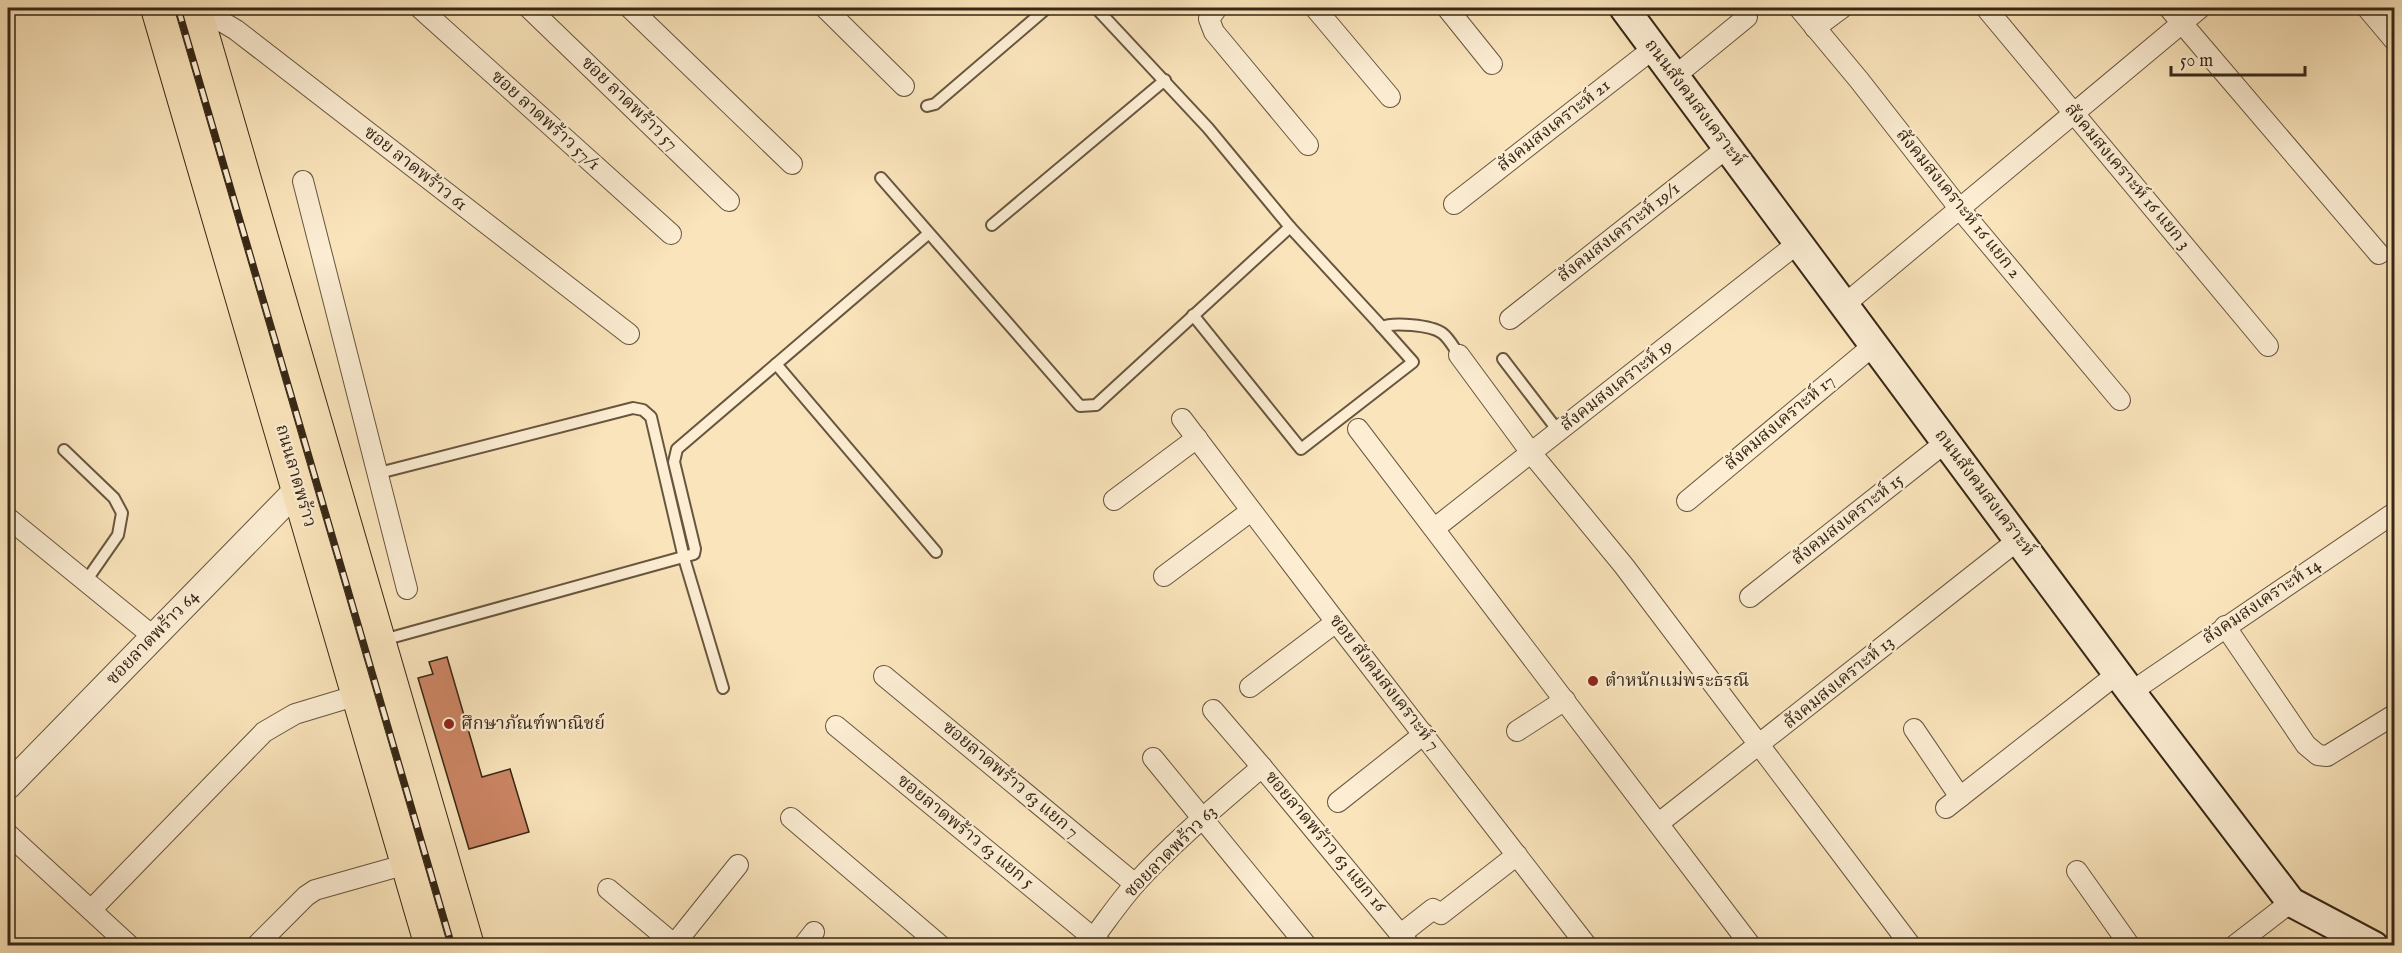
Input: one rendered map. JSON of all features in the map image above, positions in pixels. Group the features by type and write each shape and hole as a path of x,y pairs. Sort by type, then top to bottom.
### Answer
{"main road":[{"name":"ถนนลาดพร้าว","path":"158,8 431,945"},
{"name":"ถนนลาดพร้าว","path":"197,8 468,945"},
{"name":"ถนนสังคมสงเคราะห์","path":"1624,8 2124,683 2291,902 2374,945"},
{"path":"298,489 331,477"}],"street":[{"name":"ซอย ลาดพร้าว 61","path":"197,8 236,30 629,334"},
{"name":"ซอย ลาดพร้าว 57/1","path":"420,8 671,234"},
{"name":"ซอย ลาดพร้าว 57","path":"529,8 729,201"},
{"path":"630,8 792,164"},
{"path":"825,8 904,86"},
{"path":"1217,8 1209,19 1214,32 1308,145"},
{"path":"1315,8 1390,97"},
{"path":"1447,8 1492,64"},
{"name":"สังคมสงเคราะห์ 16 แยก 2","path":"1799,8 1959,208 2120,400"},
{"path":"1815,28 1842,8"},
{"name":"สังคมสงเคราะห์ 16 แยก 3","path":"1986,8 2268,346"},
{"path":"1844,305 2073,112 2175,15 2200,8"},
{"path":"2367,8 2394,40"},
{"path":"2175,15 2379,254"},
{"path":"1674,76 1747,17"},
{"name":"สังคมสงเคราะห์ 21","path":"1454,204 1654,48"},
{"name":"สังคมสงเคราะห์ 19/1","path":"1510,319 1728,147"},
{"path":"303,181 379,473 406,589"},
{"name":"สังคมสงเคราะห์ 19","path":"1435,528 1798,243"},
{"name":"สังคมสงเคราะห์ 17","path":"1687,501 1874,345"},
{"path":"1459,355 1532,454 1624,566 1911,945"},
{"name":"ซอย สังคมสงเคราะห์ 7","path":"1182,419 1336,622 1587,945"},
{"path":"1358,429 1751,945"},
{"path":"1114,500 1197,438"},
{"name":"สังคมสงเคราะห์ 15","path":"1750,597 1946,442"},
{"name":"ซอยลาดพร้าว 64","path":"8,786 298,489"},
{"path":"1164,576 1251,511"},
{"name":"สังคมสงเคราะห์ 14","path":"1914,729 1953,803 2124,683 2225,627 2394,513"},
{"path":"8,518 154,637"},
{"name":"สังคมสงเคราะห์ 13","path":"1659,824 2018,540"},
{"path":"1250,687 1336,622"},
{"path":"2225,627 2306,745 2318,755 2327,756 2394,715"},
{"name":"ซอยลาดพร้าว 63 แยก 7","path":"884,676 1135,884"},
{"path":"92,909 264,732 295,714 358,695"},
{"path":"1517,731 1565,700"},
{"name":"ซอยลาดพร้าว 63 แยก 16","path":"1213,710 1405,940"},
{"name":"ซอยลาดพร้าว 63 แยก 5","path":"836,726 1094,943"},
{"path":"1338,802 1424,734"},
{"path":"1153,758 1307,945"},
{"name":"ซอยลาดพร้าว 63","path":"1094,943 1135,884 1203,818 1262,767"},
{"path":"791,818 941,945"},
{"path":"8,834 130,945"},
{"path":"1405,940 1433,909 1441,915 1517,855"},
{"path":"256,945 315,890 407,864"},
{"path":"609,889 674,945 738,865"},
{"path":"2077,872 2130,945"},
{"path":"2235,945 2291,902"}],"lane":[{"path":"927,106 935,104 1047,8"},
{"path":"1096,8 1165,80 1231,154 1290,227 1413,362 1301,449 1193,315"},
{"path":"992,225 1165,80"},
{"path":"881,178 1080,406 1096,405 1290,227"},
{"path":"379,641 694,554 695,549 675,462 677,448 928,234"},
{"path":"1380,325 1382,327 1404,324 1438,331 1444,335 1459,355"},
{"path":"1503,359 1559,432"},
{"path":"776,364 936,552"},
{"path":"379,473 633,408 643,410 651,417 684,558 723,687"},
{"path":"64,450 114,498 122,513 118,535 86,581"}],"building":[{"name":"ศึกษาภัณฑ์พาณิชย์","path":"447,657 482,777 510,769 529,832 469,849 418,678 433,674 429,662"}],"railway":[{"path":"178,8 452,946"}],"place":[{"name":"ตำหนักแม่พระธรณี","path":"1593,681"},
{"name":"ศึกษาภัณฑ์พาณิชย์","path":"449,724"}]}
